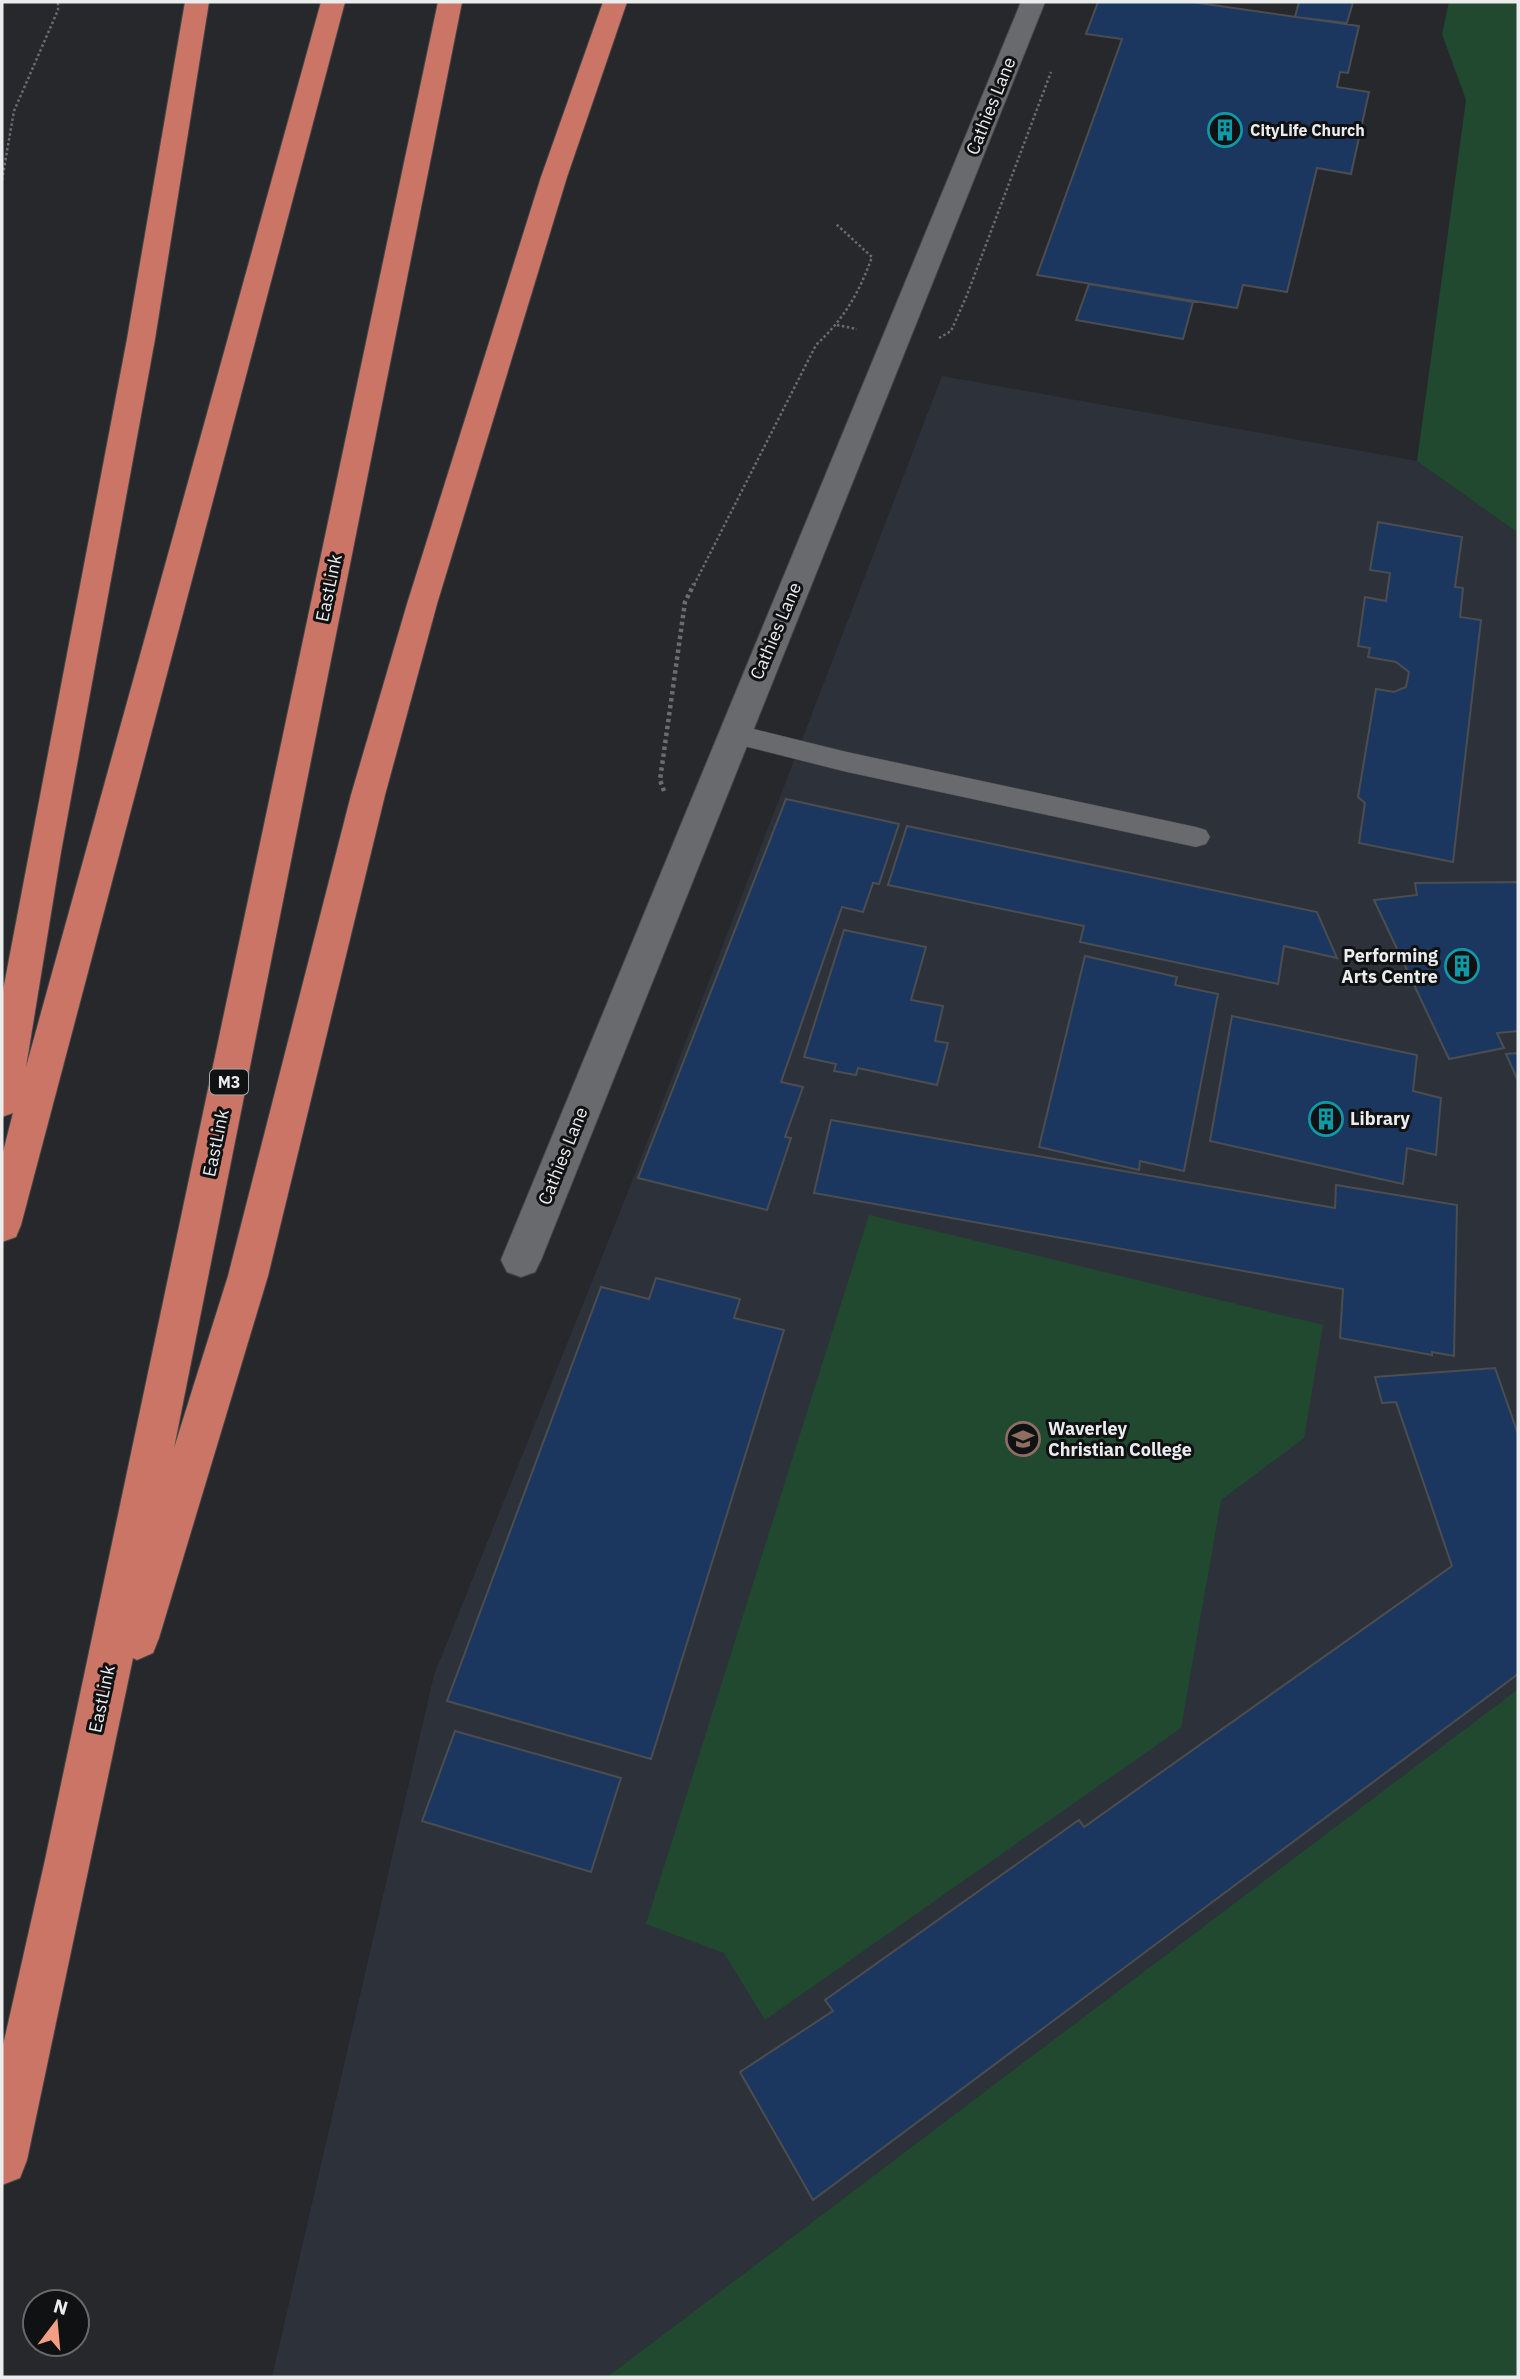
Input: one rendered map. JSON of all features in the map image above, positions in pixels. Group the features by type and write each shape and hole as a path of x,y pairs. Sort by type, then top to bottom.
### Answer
{"highway":[{"path":"2,1102 44,852 141,339 197,2"},
{"path":"2,1225 333,2"},
{"name":"EastLink","path":"2,2160 69,1860 450,2"},
{"path":"69,1860 248,1276 368,795 422,604 554,177 615,2"}],"street":[{"name":"Cathies Lane","path":"521,1260 1033,2"}],"lane":[{"path":"733,734 847,762 1196,836"}],"path":[{"path":"2,180 14,111 58,10 58,2"},
{"path":"935,339 951,331 1054,62"},
{"path":"667,793 661,790 660,780 685,602 816,345 838,325 860,291 871,263 869,253 836,224"}],"shaded area":[{"name":"Waverley Christian College","path":"942,376 1417,461 1518,533 1518,1689 607,2377 272,2377 434,1675 624,1202"}],"green space":[{"path":"1449,2 1518,2 1518,533 1417,461 1466,100 1442,34"},
{"path":"869,1215 1323,1325 1304,1438 1221,1500 1181,1728 765,2020 724,1953 646,1924"},
{"path":"1518,1689 1518,2377 607,2377"}],"building":[{"name":"CityLife Church","path":"1098,2 1192,2 1359,26 1348,73 1340,72 1337,87 1369,92 1351,174 1317,168 1287,292 1243,285 1237,308 1037,275 1122,39 1086,34"},
{"path":"1299,2 1353,2 1347,23 1295,17"},
{"path":"1089,284 1193,302 1183,339 1076,320"},
{"path":"1378,522 1462,537 1455,587 1463,588 1460,617 1481,620 1453,862 1359,843 1365,803 1358,797 1376,689 1394,692 1406,687 1409,672 1396,662 1368,657 1370,648 1358,646 1365,597 1386,601 1390,573 1370,570"},
{"path":"786,799 899,824 879,884 873,883 863,912 842,907 781,1082 803,1087 785,1137 791,1138 767,1210 638,1178"},
{"path":"907,826 1317,912 1337,958 1284,946 1278,984 1080,942 1084,926 888,885"},
{"name":"Performing Arts Centre","path":"1518,882 1518,1031 1497,1033 1504,1048 1449,1059 1374,900 1417,895 1415,883"},
{"path":"844,930 926,947 911,1000 943,1006 935,1041 948,1043 937,1085 858,1068 856,1075 834,1071 836,1064 804,1057"},
{"path":"1085,956 1177,977 1175,985 1218,994 1184,1171 1140,1161 1139,1170 1039,1147"},
{"name":"Library","path":"1232,1016 1417,1055 1413,1091 1441,1098 1436,1155 1407,1148 1403,1184 1210,1141"},
{"path":"1518,1053 1518,1081 1506,1054"},
{"path":"831,1120 1335,1208 1336,1185 1457,1205 1454,1356 1432,1352 1432,1355 1340,1338 1343,1289 814,1193"},
{"path":"656,1278 740,1299 734,1318 784,1330 651,1759 447,1701 601,1287 649,1299"},
{"path":"1495,1368 1518,1434 1518,1674 813,2200 740,2072 833,2011 825,2000 1079,1820 1084,1827 1452,1566 1396,1402 1382,1403 1375,1377"},
{"path":"455,1731 621,1778 591,1872 422,1821"}],"place":[{"name":"CityLife Church","path":"1225,130"},
{"name":"Performing Arts Centre","path":"1462,966"},
{"name":"Library","path":"1326,1119"},
{"name":"Waverley Christian College","path":"1023,1439"}]}
